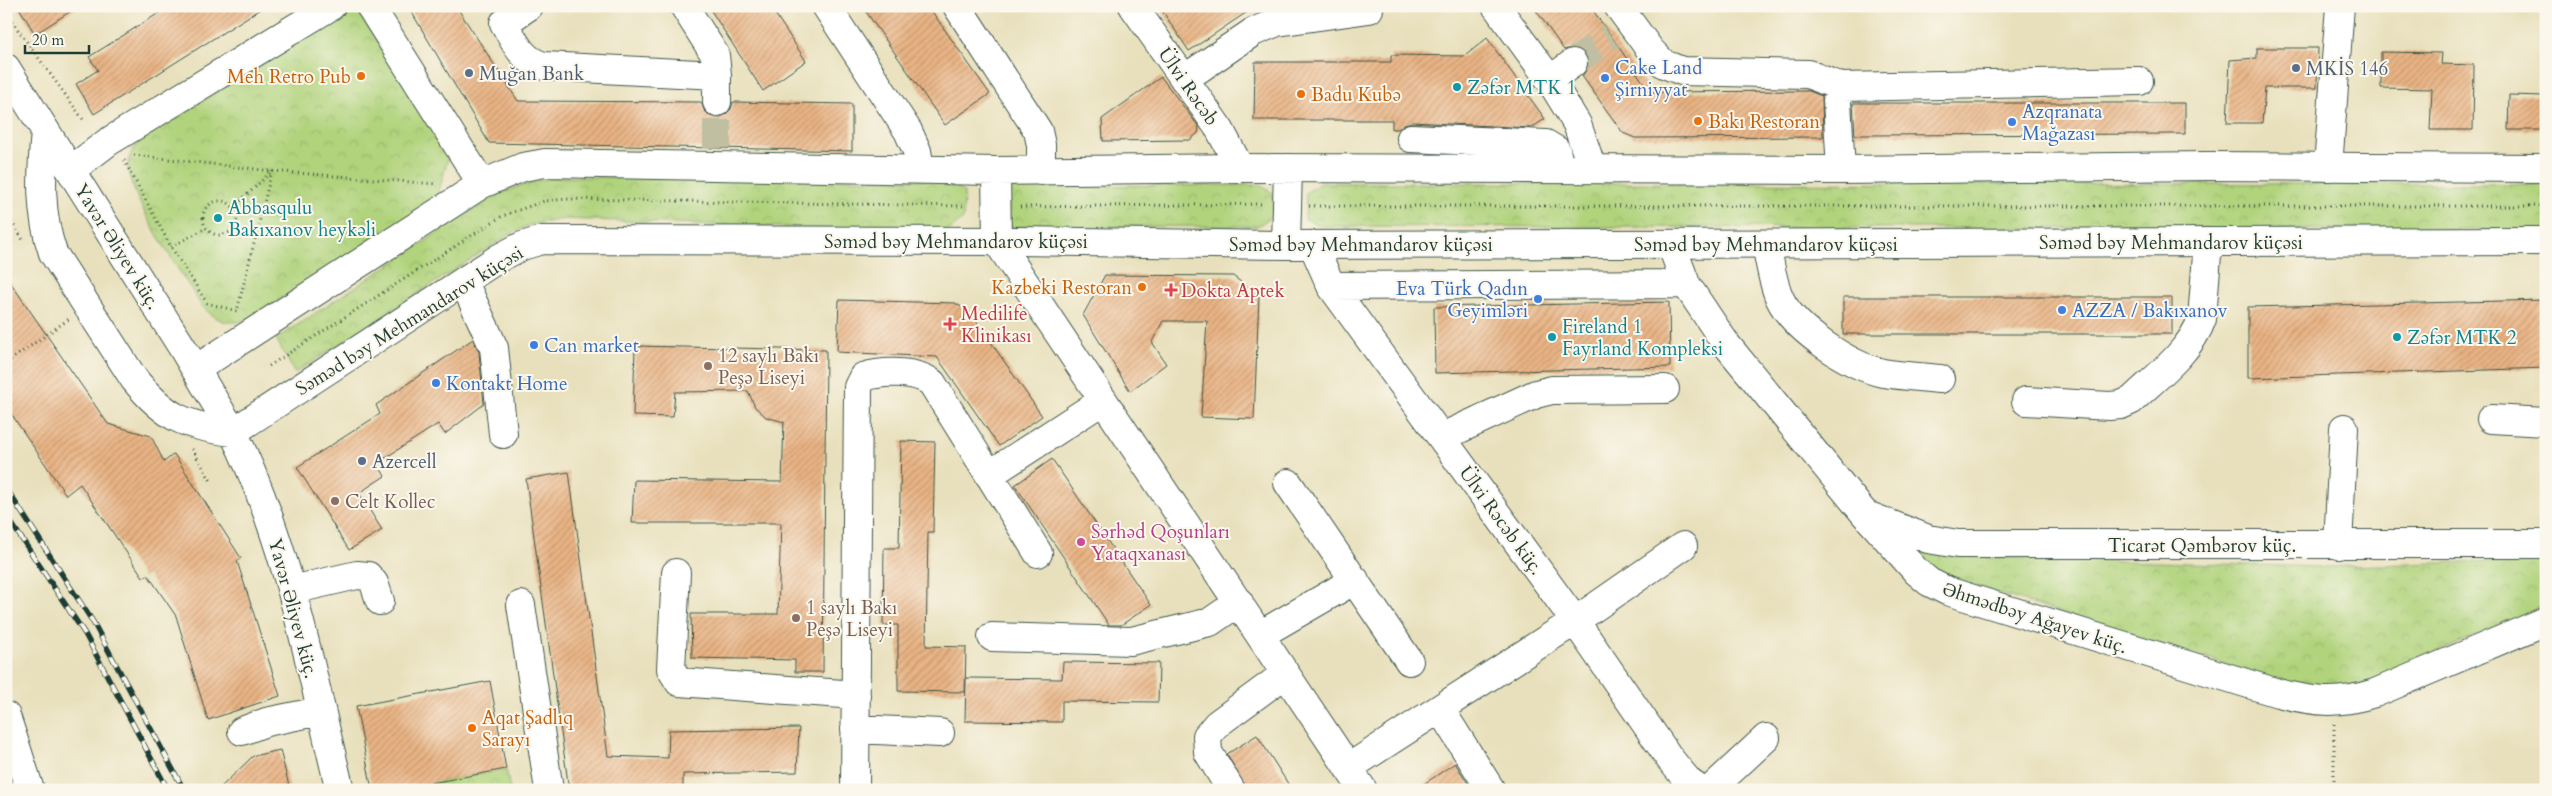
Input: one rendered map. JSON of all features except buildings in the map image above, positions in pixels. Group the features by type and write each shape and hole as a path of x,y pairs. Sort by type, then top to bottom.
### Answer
{"main road":[{"path":"70,170 108,142 331,6"},
{"path":"370,6 482,184"},
{"path":"529,6 499,14 523,55 532,62 544,66 718,74"},
{"path":"684,6 716,56 718,74 717,102"},
{"path":"826,6 908,131 917,151 920,169"},
{"path":"957,6 1038,132 1041,145 1041,171"},
{"name":"Ülvi Rəcəb","path":"1133,6 1220,130 1240,168"},
{"path":"1496,6 1550,80 1577,124 1592,168"},
{"path":"2328,167 2340,6"},
{"path":"1184,80 1253,32 1277,22 1369,9"},
{"path":"1620,22 1664,64 1682,71 1808,74 1841,87 2139,81"},
{"path":"1550,80 1574,63"},
{"name":"Yavər Əliyev küç.","path":"6,68 189,358 233,432 262,497 292,590 340,790"},
{"path":"1841,87 1837,101 1841,170"},
{"path":"45,132 41,171 41,201 46,232 53,253 87,308 134,379 169,415 207,429 233,432"},
{"path":"1411,138 1546,144 1556,150 1560,168"},
{"path":"189,358 251,335 482,184 523,167 545,163 717,157 920,169 996,171 1240,168 1841,170 2328,167 2546,168"},
{"path":"1286,245 1288,168"},
{"path":"996,171 996,241 1239,602 1355,779 1440,709 1683,546"},
{"name":"Səməd bəy Mehmandarov küçəsi","path":"233,432 507,254 522,246 542,240 996,241 1286,245 2546,242"},
{"path":"2026,401 2108,406 2121,405 2132,400 2188,345 2198,332 2202,319 2208,242"},
{"name":"Əhmədbəy Ağayev küç.","path":"1671,244 1686,284 1726,344 1864,513 1916,571 1929,582 1947,591 2278,693 2313,702 2334,703 2353,700 2375,693 2546,621"},
{"path":"1766,244 1780,300 1788,314 1809,333 1865,368 1883,373 1940,379"},
{"name":"Ülvi Rəcəb küç.","path":"1314,245 1331,286 1575,620 1670,759 1689,782 1700,790"},
{"path":"464,282 494,348 503,434"},
{"path":"1331,286 1686,284"},
{"path":"855,790 858,387 863,377 873,374 917,375 926,378 932,383 1038,553"},
{"path":"1442,438 1536,394 1552,390 1665,389"},
{"path":"989,475 1102,401"},
{"path":"2491,419 2546,422"},
{"path":"2338,545 2344,428"},
{"path":"1288,483 1409,661"},
{"name":"Ticarət Qəmbərov küç.","path":"1864,513 1928,539 1958,544 2546,544"},
{"path":"676,573 672,669 679,682 856,695"},
{"path":"292,590 357,575 368,576 374,583 380,601"},
{"path":"1260,635 1355,580"},
{"path":"992,637 1131,641 1210,622 1239,602"},
{"path":"521,605 549,790"},
{"path":"1231,790 1208,752 1207,736 1217,724 1286,674"},
{"path":"1440,709 1491,790"},
{"path":"242,731 266,722 320,711"},
{"path":"6,716 30,790"},
{"path":"855,729 940,733"},
{"path":"1710,790 1766,738"}],"path":[{"path":"6,13 85,122"},
{"path":"121,154 171,247 206,303 237,311 272,171"},
{"path":"130,155 272,171 441,184"},
{"path":"233,208 272,171"},
{"path":"216,202 225,202 233,208 237,217 235,227 228,234 218,236 209,232 206,228 202,215 207,206 216,202"},
{"path":"1019,207 1273,203"},
{"path":"1306,206 2546,206"},
{"path":"171,247 206,228"},
{"path":"6,364 70,318"},
{"path":"2334,703 2334,790"}],"green space":[{"path":"356,8 449,154 437,199 257,315 234,322 221,320 201,305 145,213 129,176 128,163 132,151 146,135"},
{"path":"561,177 947,180 964,192 963,219 946,233 564,219 529,225 507,236 295,373 276,339 488,200 523,185"},
{"path":"1320,183 2546,184 2546,230 1322,226 1305,219 1306,193"},
{"path":"1260,185 1273,193 1272,216 1258,226 1009,227 1009,186"},
{"path":"1917,546 1951,556 2323,567 2546,559 2546,604 2357,688 2310,691 1956,580 1922,564"},
{"path":"506,769 510,790 394,790"}],"tunnel":[{"path":"1573,63 1611,36"},
{"path":"717,102 717,148"}],"railway":[{"path":"6,488 93,622 184,790"},
{"path":"6,515 85,634 168,790"}],"place":[{"name":"MKİS 146","path":"2296,68"},
{"name":"Muğan Bank","path":"469,73"},
{"name":"Meh Retro Pub","path":"361,76"},
{"name":"Cake Land Şirniyyat","path":"1605,78"},
{"name":"Zəfər MTK 1","path":"1457,87"},
{"name":"Badu Kubə","path":"1301,94"},
{"name":"Bakı Restoran","path":"1698,121"},
{"name":"Azqranata Mağazası","path":"2012,122"},
{"name":"Abbasqulu Bakıxanov heykəli","path":"218,218"},
{"name":"Kazbeki Restoran","path":"1142,287"},
{"name":"Dokta Aptek","path":"1171,290"},
{"name":"Eva Türk Qadın Geyimləri","path":"1538,299"},
{"name":"AZZA / Bakıxanov","path":"2062,310"},
{"name":"Medilife Klinikası","path":"950,324"},
{"name":"Fireland 1 Fayrland Kompleksi","path":"1552,337"},
{"name":"Zəfər MTK 2","path":"2397,337"},
{"name":"Can market","path":"534,345"},
{"name":"12 saylı Bakı Peşə Liseyi","path":"708,366"},
{"name":"Kontakt Home","path":"436,383"},
{"name":"Azercell","path":"362,461"},
{"name":"Celt Kollec","path":"335,501"},
{"name":"Sərhəd Qoşunları Yataqxanası","path":"1081,542"},
{"name":"1 saylı Bakı Peşə Liseyi","path":"796,618"},
{"name":"Aqat Şadlıq Sarayı","path":"472,728"}]}
